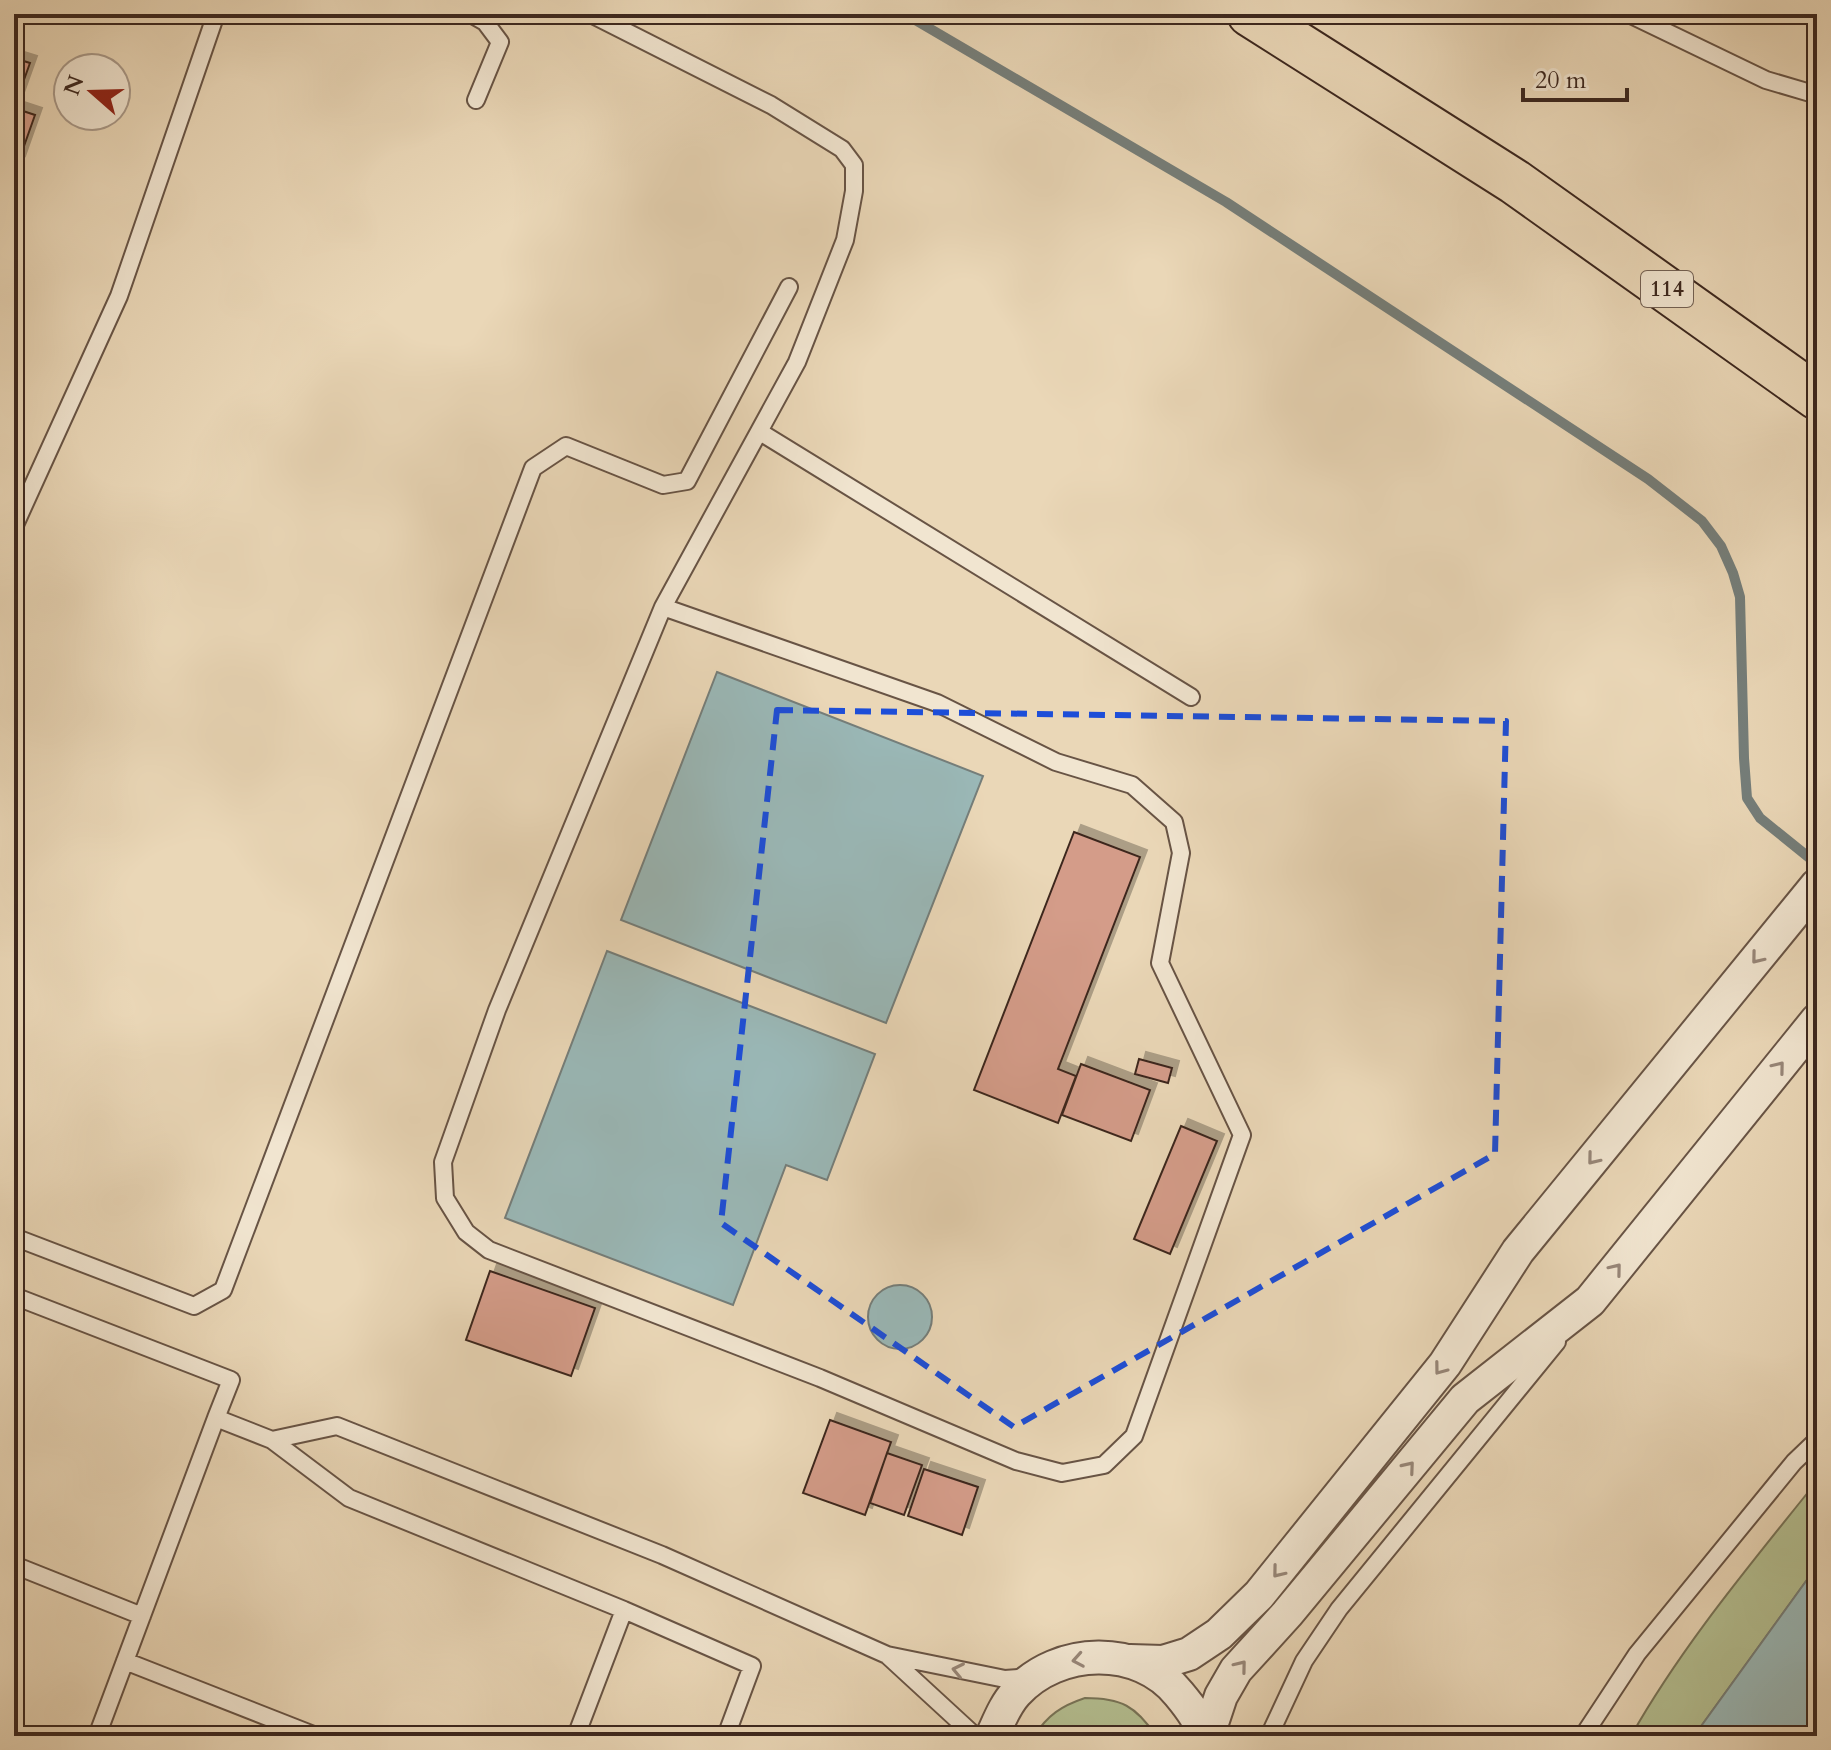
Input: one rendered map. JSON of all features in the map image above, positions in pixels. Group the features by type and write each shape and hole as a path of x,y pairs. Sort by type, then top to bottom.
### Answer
{"main road":[{"name":"114","path":"1250,14 1515,182 1817,397"}],"street":[{"path":"992,1736 1002,1713 1016,1693 1056,1665 1080,1658 1105,1657 1163,1662 1189,1654 1219,1634 1259,1595 1445,1364 1518,1251 1812,891"},
{"path":"1207,1736 1221,1696 1236,1670 1287,1614 1465,1399 1590,1301 1817,1020"},
{"path":"1130,1661 1155,1672 1174,1687 1207,1736"}],"lane":[{"path":"14,527 119,296 216,14"},
{"path":"471,14 485,22 500,42 476,100"},
{"path":"591,14 771,105 842,149 854,165 854,191 845,240 797,362 663,607 497,1010 443,1162 445,1198 466,1232 489,1250 820,1378 1016,1461 1062,1473 1104,1465 1134,1436 1242,1135 1160,963 1181,853 1174,822 1132,785 1056,762 937,703 663,607"},
{"path":"1629,14 1766,80 1817,95"},
{"path":"14,1237 194,1306 223,1290 533,468 566,446 663,485 687,481 789,287"},
{"path":"760,432 1191,697"},
{"path":"14,1296 231,1380 97,1736"},
{"path":"1269,1736 1304,1661 1339,1609 1590,1301"},
{"path":"216,1418 272,1440 349,1498 624,1610 752,1666 726,1736"},
{"path":"272,1440 337,1426 662,1555 887,1655 1005,1679 1035,1677"},
{"path":"1583,1736 1637,1654 1794,1462 1817,1440"},
{"path":"14,1565 142,1616"},
{"path":"576,1736 624,1610"},
{"path":"887,1655 975,1736"},
{"path":"125,1661 316,1736"}],"highlighted area":[{"path":"777,710 1506,721 1495,1154 1014,1427 721,1223"}],"green space":[{"path":"1817,1481 1817,1566 1694,1736 1631,1736 1695,1637"},
{"path":"1085,1698 1108,1700 1126,1706 1142,1717 1156,1736 1034,1736 1056,1712"}],"water":[{"path":"717,672 983,776 886,1023 621,920"},
{"path":"607,951 875,1054 827,1180 786,1165 733,1305 505,1218"},
{"path":"894,1285 906,1285 923,1294 930,1305 930,1329 923,1340 906,1349 894,1349 882,1344 873,1335 868,1323 868,1311 873,1299 882,1290"},
{"path":"1817,1566 1817,1736 1694,1736"}],"building":[{"path":"14,58 30,63 16,102 14,101"},
{"path":"14,108 35,115 18,163 14,161"},
{"path":"1074,832 1140,857 1058,1069 1076,1076 1058,1123 974,1090"},
{"path":"1139,1059 1172,1068 1168,1083 1135,1074"},
{"path":"1081,1064 1150,1090 1131,1141 1062,1115"},
{"path":"1181,1126 1217,1141 1170,1254 1134,1239"},
{"path":"490,1271 595,1308 571,1376 466,1340"},
{"path":"830,1420 891,1442 865,1515 803,1493"},
{"path":"887,1453 922,1465 904,1515 870,1503"},
{"path":"924,1469 978,1487 962,1535 908,1516"}],"waterway":[{"path":"905,14 1226,202 1648,479 1702,521 1721,546 1740,597 1747,798 1760,818 1817,864"}]}
